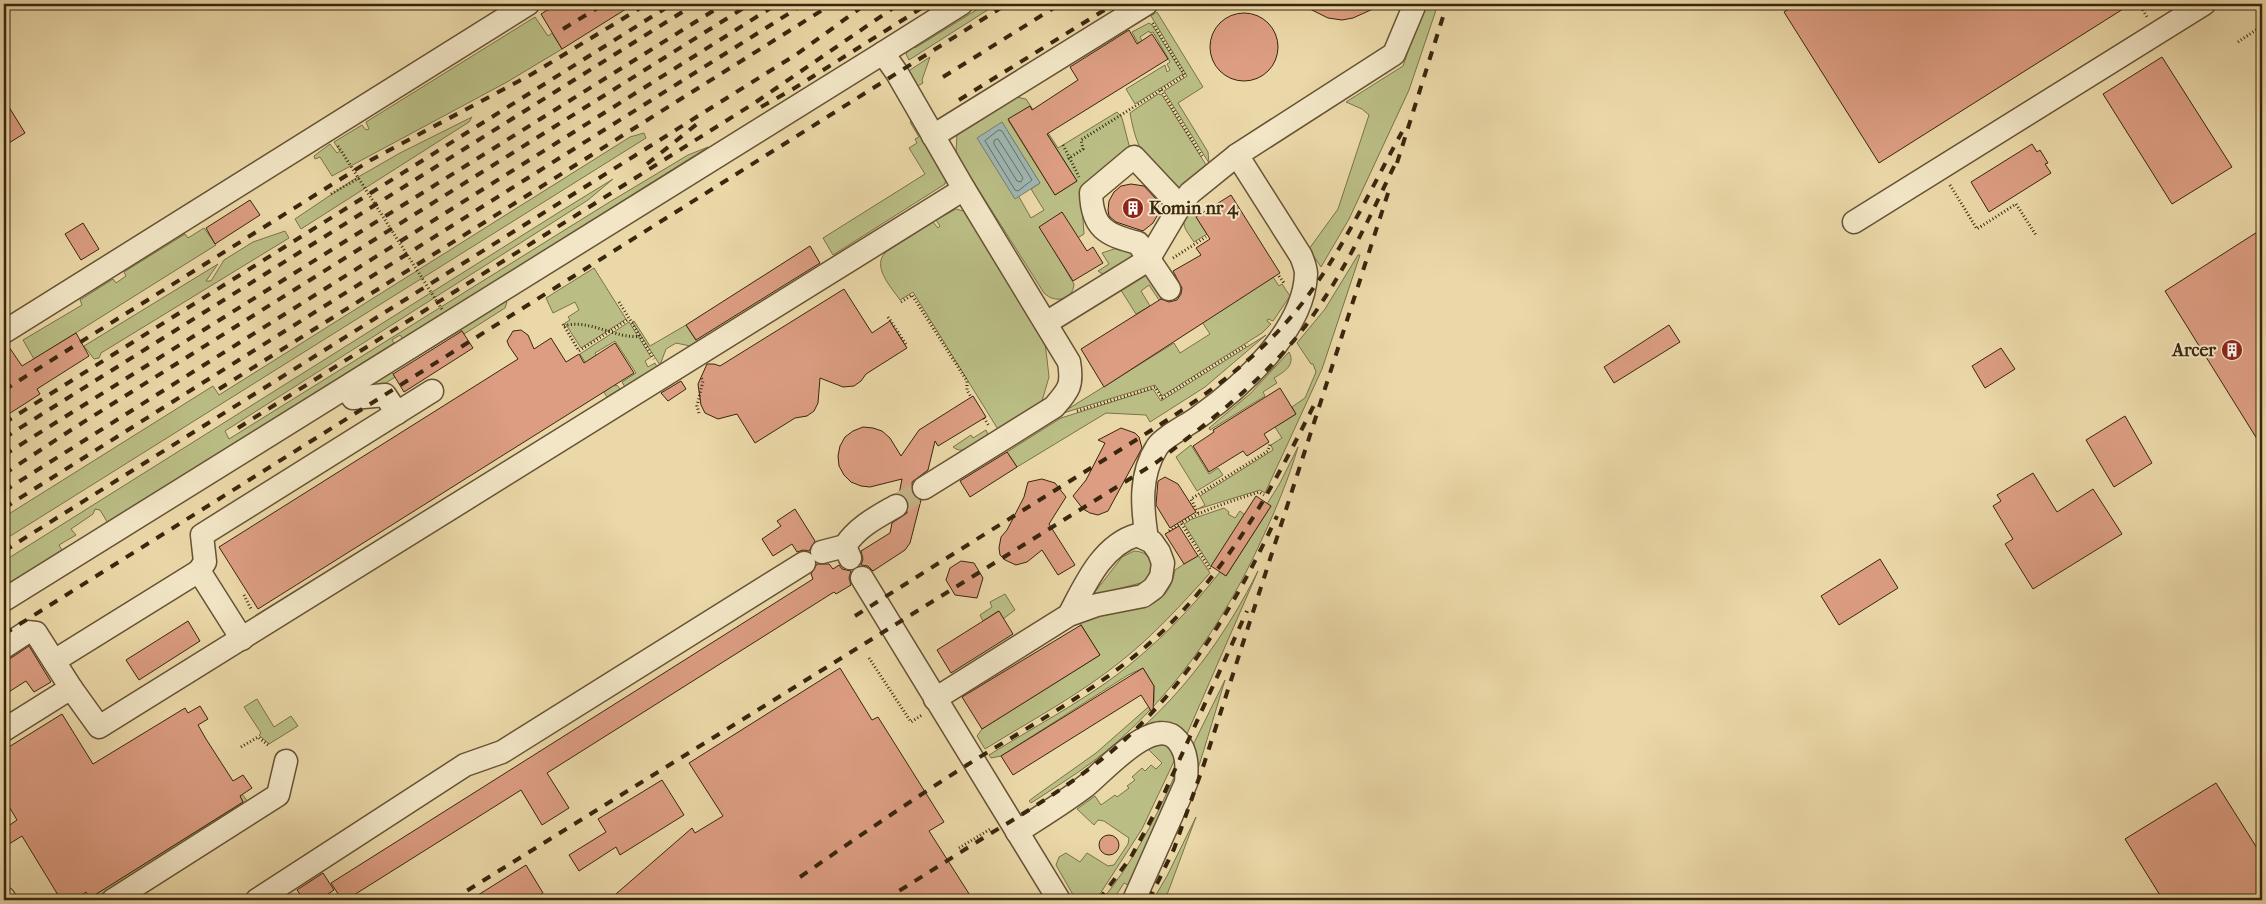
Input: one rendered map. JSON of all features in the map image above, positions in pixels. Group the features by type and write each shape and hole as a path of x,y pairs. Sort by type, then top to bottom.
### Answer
{"lane":[{"path":"4,332 528,4"},
{"path":"4,600 961,4"},
{"path":"1046,324 1152,265 1180,206 1190,193 1237,155 1394,54 1415,4"},
{"path":"1854,222 2195,6"},
{"path":"934,136 1145,13"},
{"path":"883,53 897,73 964,189 1069,362 1072,377 1069,390 1054,407 924,488"},
{"path":"1147,539 1142,508 1143,490 1147,468 1158,445 1202,416 1265,358 1285,335 1304,288 1306,272 1301,256 1237,155"},
{"path":"1170,289 1138,243 1118,238 1100,228 1091,205 1090,192 1134,157 1180,206"},
{"path":"4,647 27,632 36,633 71,688 99,727 964,189"},
{"path":"346,388 353,398 385,395 397,413"},
{"path":"54,660 199,571 204,562 202,535 432,391"},
{"path":"257,900 465,765 502,752 813,558 847,552 859,529 896,506"},
{"path":"930,706 1069,615 1097,605 1143,596 1154,588 1161,577 1163,563 1159,552 1152,542 1138,535 1126,538 1103,559 1088,578 1069,615"},
{"path":"199,571 242,639"},
{"path":"862,578 930,706 1017,832 1060,900"},
{"path":"4,730 71,688"},
{"path":"1017,832 1086,786 1147,736 1162,731 1174,736 1184,751 1188,766 1186,783 1134,900"},
{"path":"113,900 278,795 286,761"}],"path":[{"path":"2139,4 2150,22"},
{"path":"1068,158 1083,149 1081,140 1185,75 1151,19 1145,13"},
{"path":"2238,42 2262,26"},
{"path":"1161,90 1205,160"},
{"path":"1064,145 1068,158 1080,179"},
{"path":"338,146 443,311"},
{"path":"332,194 359,178"},
{"path":"1946,178 1977,229 2016,204 2036,235"},
{"path":"1152,265 1206,237"},
{"path":"1279,276 1288,289"},
{"path":"901,302 912,295 967,381 967,390 971,397"},
{"path":"619,302 660,367"},
{"path":"888,317 907,346"},
{"path":"629,319 611,331 580,351 564,325 570,324 611,331 640,336"},
{"path":"1068,414 1155,387 1162,398 1249,343"},
{"path":"699,412 697,406 703,381 701,369"},
{"path":"1198,513 1191,500 1268,451 1270,444"},
{"path":"1210,569 1181,523 1198,513 1259,492 1264,495"},
{"path":"244,595 251,606 249,614"},
{"path":"869,658 911,722 930,706"},
{"path":"242,747 258,737 268,745"},
{"path":"959,848 996,826"}],"green space":[{"path":"974,4 980,4 914,46 915,48 986,4 997,4 909,60 906,54 916,40"},
{"path":"1424,4 1438,4 1409,90 1349,219 1321,267 1309,249 1338,209 1369,115 1362,109 1346,102 1403,66"},
{"path":"1157,12 1203,87 1178,103 1208,152 1209,163 1164,91 1187,76 1151,16"},
{"path":"535,17 548,36 552,33 562,49 507,82 332,176 320,157 315,159 314,156 330,144 337,153 340,151 334,142 362,125 366,130 369,129 366,122"},
{"path":"1149,23 1183,74 1135,104 1126,89 1165,65 1167,72 1170,70 1167,64 1170,62 1153,32 1150,33 1149,31 1140,37 1142,41 1138,43 1132,32"},
{"path":"930,57 922,80 923,83 916,87 907,72"},
{"path":"1158,94 1162,95 1208,168 1181,188 1168,182 1155,170 1141,149 1133,128 1130,113"},
{"path":"1011,96 1026,99 1058,148 1117,112 1122,118 1130,149 1081,191 1084,234 1055,252 1074,284 1067,297 1058,299 1044,293 956,154 957,133","holes":["1030,106 1077,181 1055,195 1008,120","1002,123 1040,183 1031,189 1044,210 1031,218 1019,197"]},
{"path":"472,117 469,122 301,229 295,219 353,180 400,153"},
{"path":"913,120 946,177 945,184 833,255 823,238 925,174 909,148 917,143 915,139 919,137 910,122"},
{"path":"644,133 646,138 4,540 4,517 213,386 219,395 630,137"},
{"path":"708,147 403,339 400,335 392,340 394,343 120,515 109,525 100,510 95,509 93,514 71,529 76,535 59,545 62,550 4,587 4,561 561,211 613,179 588,200 225,431 229,439 608,203 688,155"},
{"path":"1190,207 1207,234 1194,242 1184,225 1185,217"},
{"path":"956,209 967,212 1044,336 1049,377 1042,401 999,431 913,292 900,300 881,270 882,258 886,252 933,222 938,228 940,226 936,220"},
{"path":"204,228 216,245 34,359 23,340 82,305 80,300 113,279 116,283 126,276 124,272 185,234 188,238"},
{"path":"285,231 289,238 101,353 99,358 94,359 84,346 218,264 206,281 211,281 224,260 253,242"},
{"path":"1117,248 1133,248 1138,260 1107,277 1098,271 1109,264 1102,253"},
{"path":"1358,255 1360,255 1322,369 1265,493 1260,490 1198,509 1205,505 1200,496 1273,450 1271,445 1282,438 1275,427 1296,414 1292,407 1305,398 1316,372 1313,364 1311,364 1297,343 1325,309"},
{"path":"594,268 626,319 581,348 565,323 570,320 568,317 579,310 575,302 553,313 546,298"},
{"path":"1147,274 1164,297 1159,300 1149,285 1141,291 1150,306 1136,314 1119,287"},
{"path":"1273,277 1279,286 1282,284 1290,296 1273,321 1268,319 1267,321 1271,324 1262,333 1162,396 1155,385 1060,414 1174,343 1180,353 1210,334 1202,322"},
{"path":"505,301 507,302 505,308 464,334 461,330 392,372 395,377 378,388 363,388"},
{"path":"634,321 650,346 686,325 697,342 690,346 676,343 666,349 660,365 632,322"},
{"path":"629,322 651,357 645,361 648,367 655,363 657,367 625,387 622,382 636,373 615,341 595,353 615,386 617,385 620,389 607,397 580,354"},
{"path":"1266,335 1205,387 1150,422 1146,415 1106,413 1017,467 1007,452 1061,418 1153,389 1161,401"},
{"path":"1289,352 1291,361 1288,368 1274,378 1277,383 1263,392 1265,396 1210,430 1209,428 1251,393"},
{"path":"986,430 989,437 971,447 961,450 953,447 971,435 973,438"},
{"path":"1191,445 1209,474 1218,468 1223,475 1197,491 1176,457"},
{"path":"1298,447 1277,505 1247,571 1211,633 1190,662 1168,690 1119,741 1084,768 1031,803 1029,801 1096,753 1154,702 1154,686 1143,668 1128,675 1001,756 991,758 989,755 1071,706 1118,674 1172,626 1220,572 1226,576 1271,506 1267,504"},
{"path":"1224,508 1229,512 1228,514 1235,518 1240,511 1245,515 1211,567 1184,524 1192,519"},
{"path":"1134,551 1144,553 1147,556 1151,562 1151,576 1144,582 1096,595 1095,592 1122,557"},
{"path":"1198,555 1210,573 1156,631 1088,686 985,749 977,736 982,729 1100,655 1080,623 1097,613 1128,610 1147,606 1155,602 1168,590 1175,570"},
{"path":"1258,571 1187,734 1177,726 1162,722 1144,726 1194,673 1208,654 1235,614"},
{"path":"1005,594 1015,610 1003,619 998,611 983,621 980,615 992,607 990,602"},
{"path":"1225,680 1181,820 1145,900 1192,747"},
{"path":"257,699 274,727 291,716 298,726 269,744 259,735 261,733 244,707"},
{"path":"1153,743 1169,745 1177,755 1142,829 1096,900 1076,900 1056,865 1059,857 1066,853 1080,862 1087,853 1108,866 1114,865 1128,844 1129,838 1104,821 1098,820 1094,825 1077,809 1095,796 1101,805 1115,795 1117,797 1129,788 1127,786 1135,780 1132,777 1142,768 1145,771 1151,765 1156,769 1162,763 1146,747"},
{"path":"1176,773 1175,786 1134,888 1124,883 1113,900 1102,900 1124,870 1143,839"},
{"path":"242,794 248,802 93,900 87,900 243,802 240,796"},
{"path":"1196,817 1165,900 1153,900 1167,876"}],"water":[{"path":"1002,122 1040,183 1015,199 977,138"}],"building":[{"path":"557,4 634,4 562,49 541,14"},
{"path":"1300,4 1384,4 1353,18 1342,20 1328,18"},
{"path":"1797,4 2131,4 1879,163 1784,12"},
{"path":"1237,13 1251,13 1263,18 1273,28 1278,40 1278,54 1273,66 1263,76 1251,81 1237,81 1225,76 1215,66 1210,54 1210,40 1215,28 1225,18"},
{"path":"1129,30 1137,44 1152,34 1168,59 1047,134 1077,181 1055,195 1008,119 1030,106 1032,110 1078,80 1070,67"},
{"path":"2162,57 2232,167 2172,204 2103,94"},
{"path":"4,99 25,133 4,146"},
{"path":"2032,144 2037,152 2040,150 2048,163 2045,164 2051,173 1989,212 1971,182"},
{"name":"Komin nr 4","path":"1131,184 1144,186 1156,199 1158,206 1157,216 1153,223 1143,231 1116,222 1109,216 1109,201 1114,192 1121,186"},
{"path":"1231,195 1280,273 1104,387 1081,349 1161,299 1169,302 1177,300 1182,288 1173,271 1201,255 1196,248 1210,239 1196,217"},
{"path":"250,200 260,215 215,244 206,228"},
{"path":"1062,212 1087,251 1093,247 1103,263 1073,281 1039,227"},
{"path":"83,223 99,249 81,260 65,234"},
{"name":"Arcer","path":"2262,229 2262,447 2165,291"},
{"path":"810,246 820,263 696,340 686,325"},
{"path":"844,289 872,333 890,321 907,348 866,374 854,386 843,387 820,378 818,403 814,411 807,416 795,418 755,443 737,414 718,419 705,413 701,405 698,384 707,364 720,366"},
{"path":"1669,325 1680,342 1614,383 1604,367"},
{"path":"521,330 528,335 534,349 551,338 566,362 579,354 584,363 615,343 634,373 258,609 219,547 518,359 507,341 513,331"},
{"path":"462,331 473,348 404,392 393,374"},
{"path":"76,333 89,356 37,389 40,394 4,417 4,345 7,344 22,366"},
{"path":"2001,348 2015,369 1985,388 1972,366"},
{"path":"681,381 686,389 668,401 661,393"},
{"path":"1280,388 1296,414 1264,434 1269,442 1247,456 1243,451 1209,472 1193,446 1214,432 1213,430"},
{"path":"973,396 986,417 938,446 935,441 928,470 912,482 913,494 921,500 910,543 905,550 873,571 868,566 861,565 863,559 861,551 890,533 892,523 907,513 909,506 907,499 899,494 902,479 870,487 851,482 844,475 839,466 838,456 840,446 845,437 863,427 882,431 890,438 901,456 919,430"},
{"path":"2125,416 2152,463 2114,487 2086,440"},
{"path":"1121,428 1135,433 1139,437 1142,448 1108,511 1098,515 1090,513 1083,509 1073,496 1086,480 1105,443 1098,440"},
{"path":"1007,452 1017,467 970,497 960,481"},
{"path":"2033,473 2057,512 2093,489 2122,534 2033,589 2005,544 2013,539 1993,506 2001,501 1997,495"},
{"path":"1165,477 1178,484 1196,512 1170,528 1156,505 1158,481"},
{"path":"1042,479 1055,483 1066,497 1049,524 1075,565 1058,575 1042,550 1027,562 1016,565 1005,560 1000,555 1001,537 1007,530 1024,497 1028,482"},
{"path":"1256,496 1271,506 1226,576 1211,566"},
{"path":"795,509 815,541 809,551 797,552 792,544 773,556 762,539 781,526 777,521"},
{"path":"1179,526 1198,556 1184,564 1165,534"},
{"path":"1880,559 1898,588 1839,625 1821,596"},
{"path":"961,561 974,563 983,578 977,598 955,595 946,580 950,568"},
{"path":"817,564 829,564 833,569 839,565 842,569 851,571 849,578 851,585 836,594 834,592 547,773 569,808 542,825 521,790 346,900 342,900 331,883 813,579 811,574"},
{"path":"999,611 1013,634 951,673 937,650"},
{"path":"188,621 200,641 139,680 126,660"},
{"path":"1081,625 1100,655 982,729 962,697"},
{"path":"29,646 51,682 34,692 26,681 4,695 4,660 11,658"},
{"path":"840,668 872,720 878,717 944,822 929,831 973,900 609,900 692,828 695,833 723,816 689,763"},
{"path":"1143,668 1154,686 1153,714 1141,695 1013,775 1001,756"},
{"path":"200,706 208,719 198,725 206,739 233,781 243,775 252,788 240,796 243,802 90,898 86,892 74,900 61,900 22,836 4,847 4,829 17,820 4,798 4,750 62,714 93,764 185,708 188,713"},
{"path":"662,780 684,815 620,855 616,847 579,871 569,855 606,832 598,819"},
{"path":"2216,783 2262,856 2262,900 2163,900 2125,839"},
{"path":"1105,835 1113,835 1119,841 1119,849 1113,855 1105,855 1099,849 1099,841"},
{"path":"526,865 543,893 532,900 470,900"},
{"path":"323,873 334,890 319,900 304,900 297,890"}],"tunnel":[{"path":"896,506 924,488"}],"railway":[{"path":"563,29 604,4"},
{"path":"4,390 371,160 532,74 647,4"},
{"path":"4,423 672,4"},
{"path":"4,438 695,4"},
{"path":"4,455 724,4"},
{"path":"4,474 74,428 750,4"},
{"path":"4,491 777,4"},
{"path":"4,508 804,4"},
{"path":"219,389 832,4"},
{"path":"4,551 797,54 866,4"},
{"path":"238,428 756,102 899,4"},
{"path":"761,107 928,4"},
{"path":"4,634 1007,4"},
{"path":"943,77 1060,4"},
{"path":"959,100 1114,4"},
{"path":"1397,163 1447,4"},
{"path":"647,164 702,120"},
{"path":"855,616 1170,418 1224,380 1250,358 1274,336 1312,290 1353,224 1402,132"},
{"path":"452,900 1157,462 1179,445 1224,409 1266,371 1304,328 1342,270 1398,158"},
{"path":"1149,900 1174,849 1204,764 1389,190"},
{"path":"800,877 946,779 1097,684 1146,647 1192,601 1233,548 1268,493 1315,403"},
{"path":"884,900 1059,790 1112,751 1139,726 1164,700 1186,672 1227,612 1277,516"},
{"path":"1099,900 1131,857 1158,807 1247,611"}],"place":[{"name":"Komin nr 4","path":"1133,208"},
{"name":"Arcer","path":"2232,350"}]}
